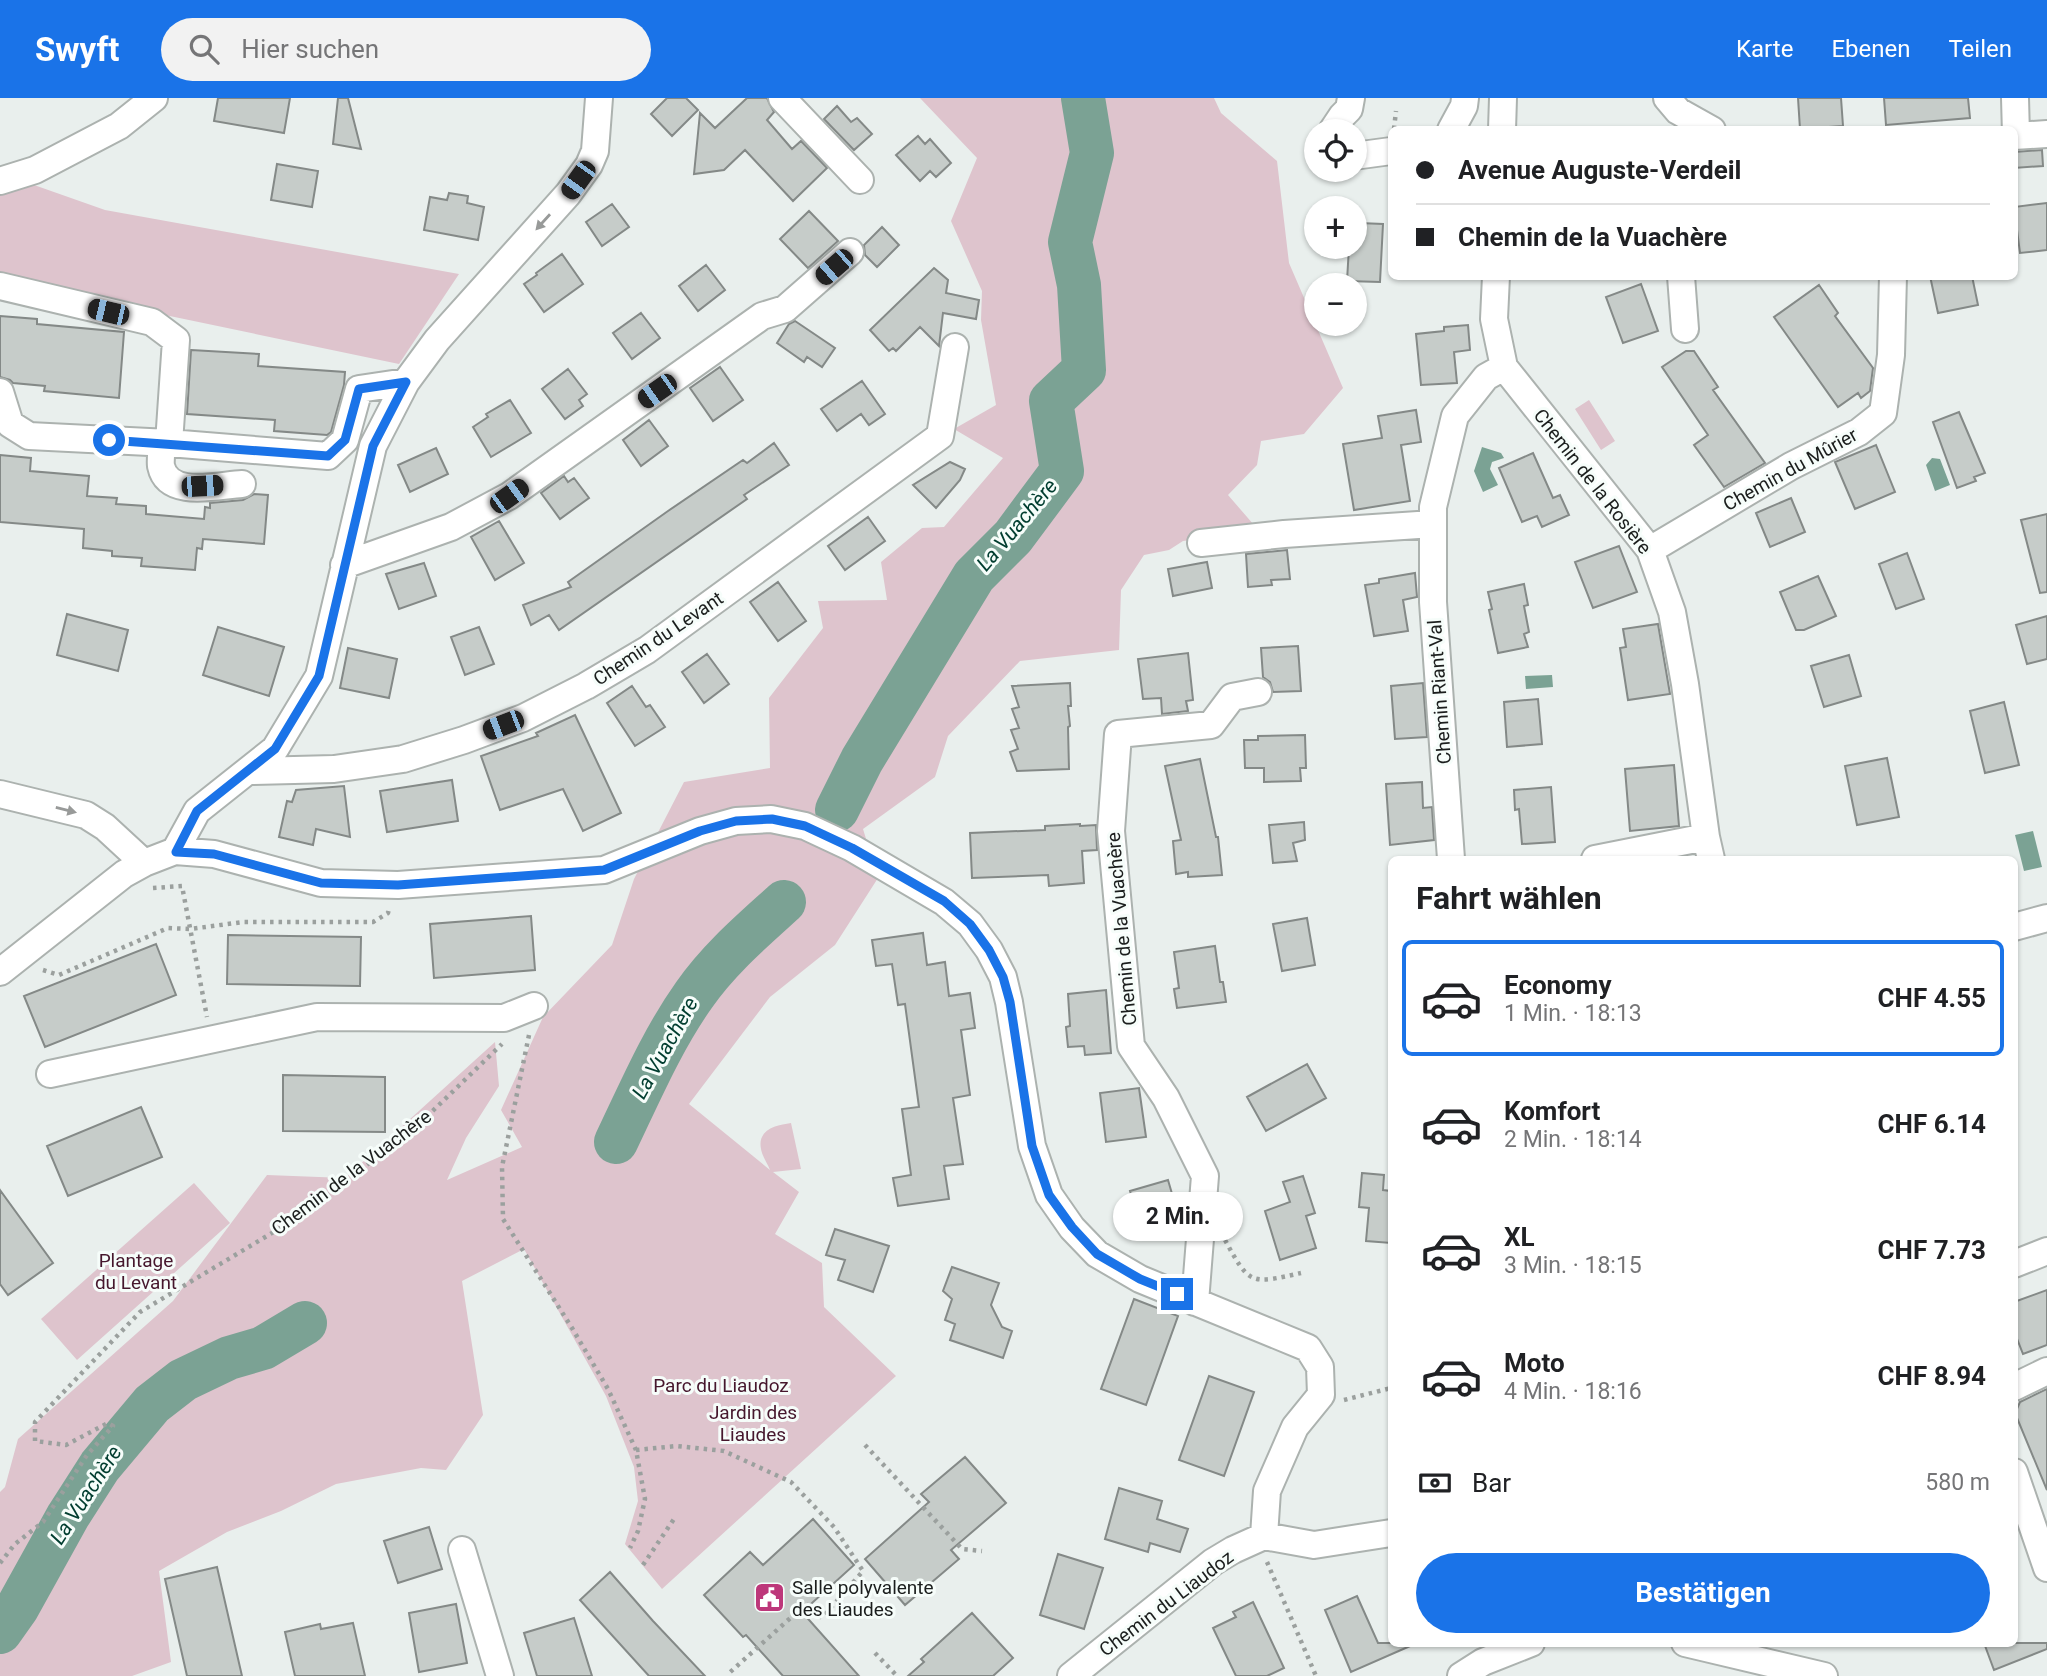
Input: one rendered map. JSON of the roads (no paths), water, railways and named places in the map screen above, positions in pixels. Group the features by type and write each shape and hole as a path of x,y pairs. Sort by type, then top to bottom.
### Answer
{"street":[{"path":"0,181 35,170 119,126 154,98"},
{"path":"176,852 197,811 251,771 275,749 319,676 373,446 406,382 437,340 568,194 589,165 595,150 599,98"},
{"path":"782,98 860,180"},
{"path":"1340,119 1349,109 1350,98"},
{"path":"1453,126 1465,98"},
{"path":"1502,126 1503,98"},
{"path":"2015,98 2015,126"},
{"path":"1672,113 1703,126"},
{"path":"2018,135 2047,134"},
{"path":"1367,154 1388,151"},
{"path":"344,565 452,527 509,496 762,316 785,309 850,253"},
{"name":"Chemin de la Rosière","path":"1496,280 1494,318 1504,367 1650,550 1672,612 1708,848"},
{"path":"1681,280 1685,329"},
{"name":"Chemin du Mûrier","path":"1650,550 1791,466 1859,432 1883,413 1891,355 1893,280"},
{"path":"0,286 152,322 177,340 161,467 171,483 183,487 242,484"},
{"name":"Chemin du Levant","path":"251,771 334,769 402,759 439,748 523,718 586,686 647,650 940,436 955,347"},
{"name":"Chemin Riant-Val","path":"1451,856 1433,602 1433,507 1455,416 1486,377 1504,367"},
{"path":"0,392 10,424 29,436 166,443 328,456 345,440 359,389 406,382"},
{"path":"1202,543 1284,534 1433,524"},
{"name":"Chemin de la Vuachère","path":"1195,1302 1205,1176 1166,1098 1131,1045 1111,831 1118,734 1211,724 1232,697 1258,692"},
{"path":"0,794 86,815 105,827 144,863"},
{"path":"0,972 124,874 144,863 176,852 214,854 321,883 398,885 604,870 700,831 736,821 772,819 805,826 852,848 944,901 970,924 989,950 1003,977 1010,1002 1032,1146 1049,1195 1072,1227 1097,1254 1140,1279 1308,1348 1321,1367 1321,1395 1295,1427 1267,1491 1265,1547 1314,1545 1388,1533"},
{"path":"1626,856 1708,848"},
{"path":"2018,925 2047,918"},
{"path":"50,1074 317,1017 504,1018 534,1006"},
{"path":"2018,1262 2047,1251"},
{"path":"2018,1385 2047,1371"},
{"path":"2018,1484 2047,1568"},
{"name":"Chemin du Liaudoz","path":"1071,1676 1213,1562 1265,1547"},
{"path":"461,1550 500,1676"},
{"path":"1461,1676 1483,1662 1521,1647"},
{"path":"1702,1647 1824,1676"}],"waterway":[{"name":"La Vuachère","path":"837,810 862,760 974,576 1013,537 1062,471 1051,401 1084,370 1079,285 1070,242 1092,153 1083,98"},
{"name":"La Vuachère","path":"616,1142 682,1012 725,957 784,902"},
{"name":"La Vuachère","path":"0,1632 17,1608 68,1516 100,1466 152,1404 183,1380 229,1358 263,1348 305,1323"}],"place":[{"name":"Salle polyvalente des Liaudes","path":"769,1598"}],"park label":[{"name":"Plantage du Levant","path":"136,1271"},
{"name":"Parc du Liaudoz","path":"721,1385"},
{"name":"Jardin des Liaudes","path":"753,1423"}]}
